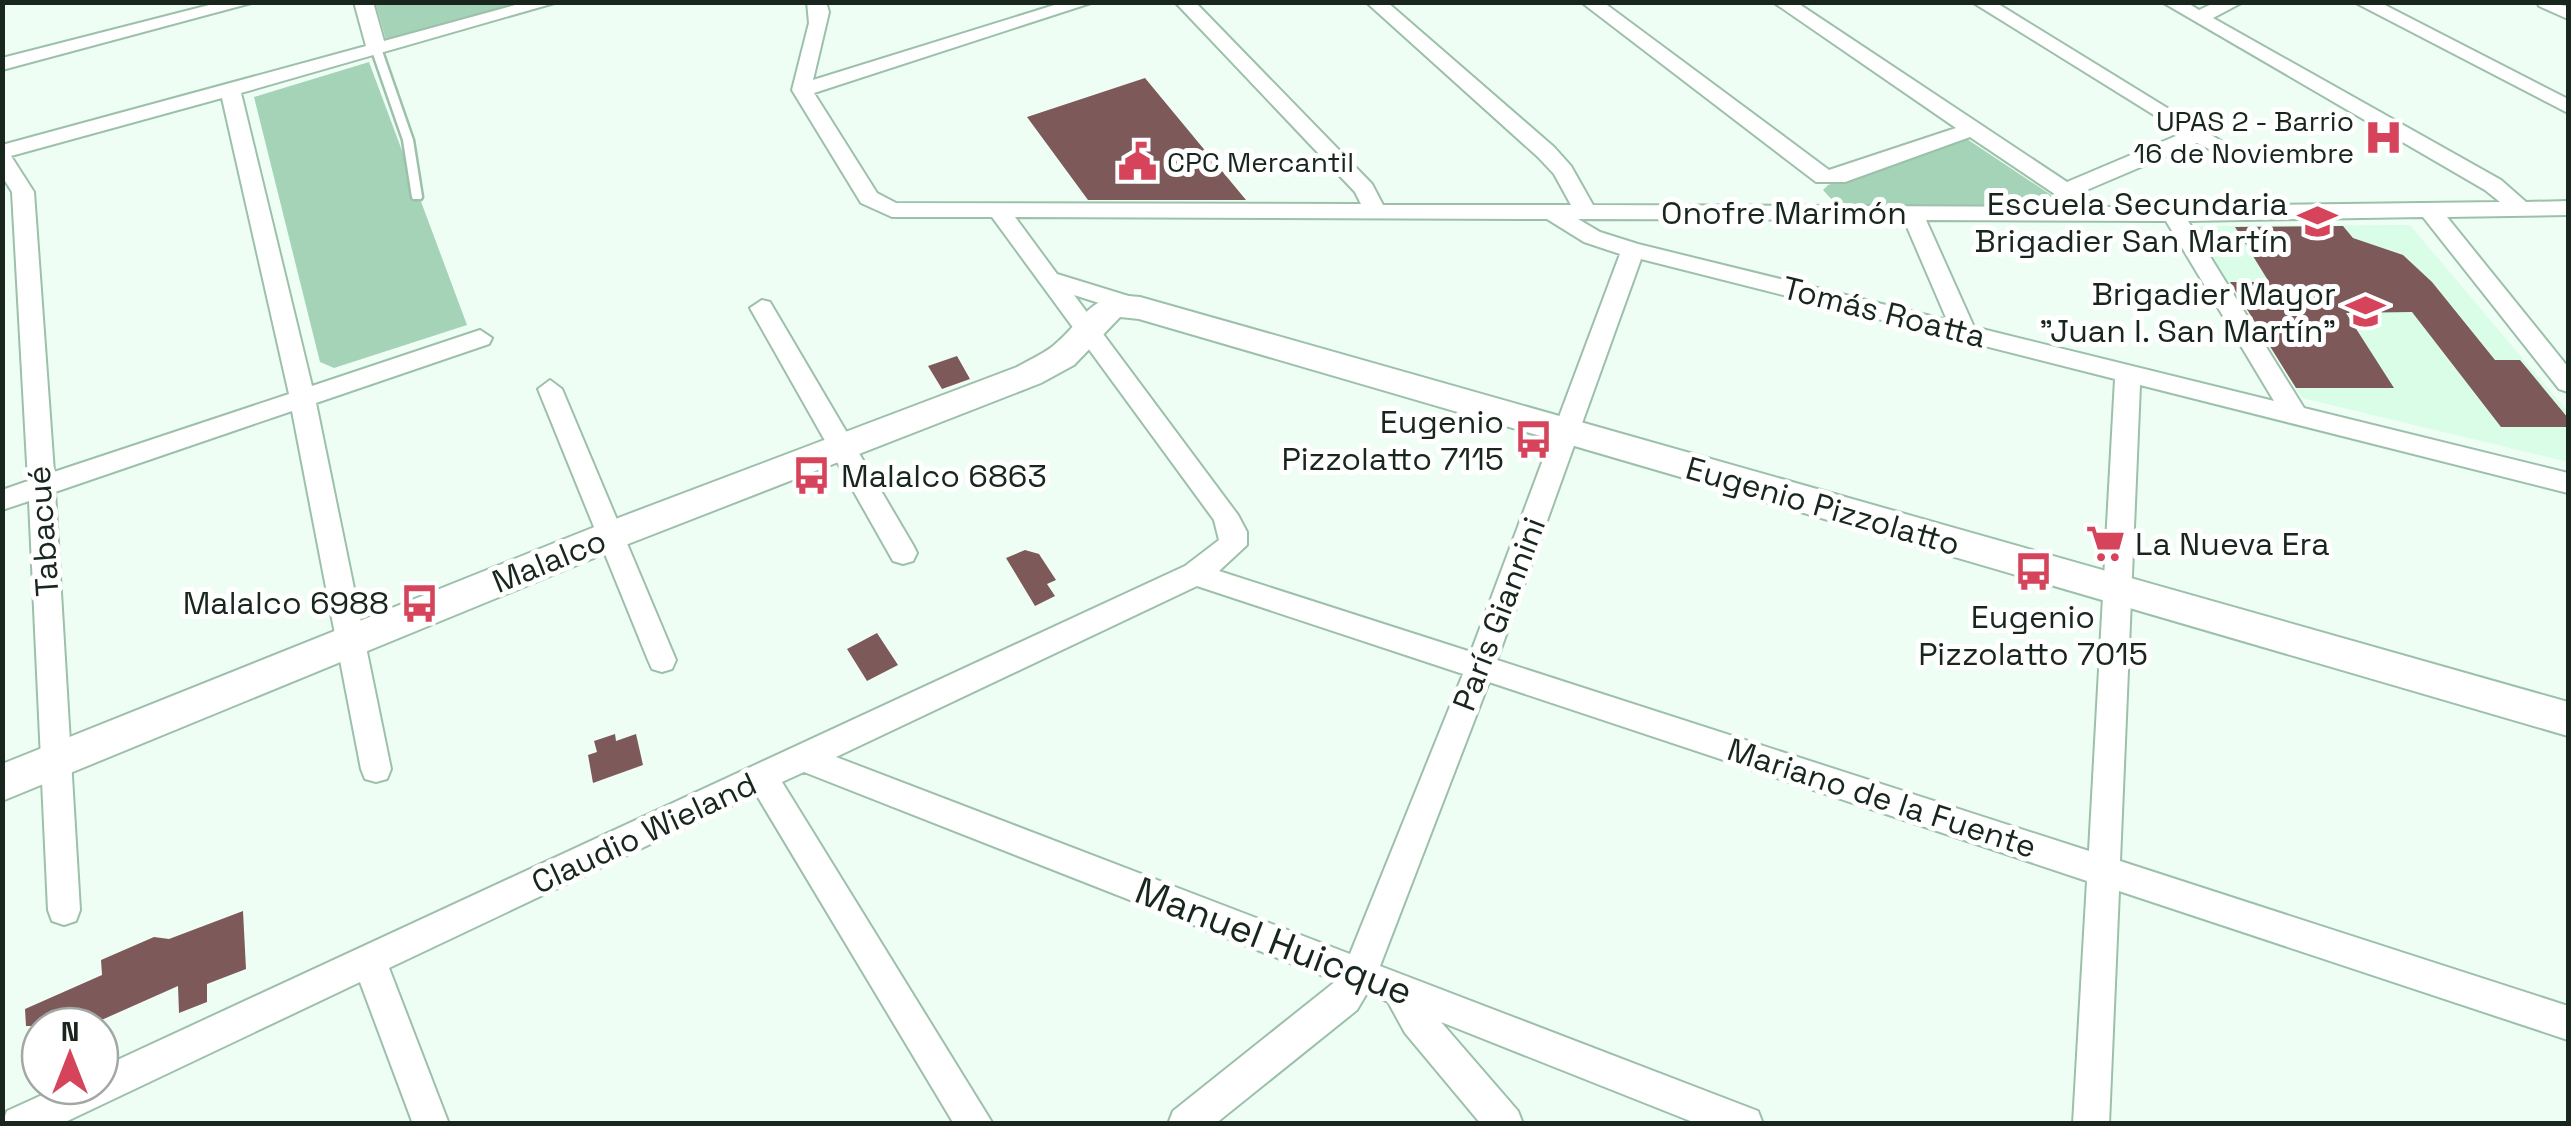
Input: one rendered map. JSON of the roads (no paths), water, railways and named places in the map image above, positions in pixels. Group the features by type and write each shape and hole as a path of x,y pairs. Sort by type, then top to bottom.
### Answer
{"main road":[{"path":"1089,332 1104,311 1116,306 1140,308"},
{"name":"Eugenio Pizzolatto","path":"1140,308 2568,719"},
{"name":"Malalco","path":"2,782 610,536 1030,375 1062,358 1089,332"}],"street":[{"path":"2,64 246,2"},
{"path":"363,2 376,48"},
{"path":"2,155 230,88 550,2"},
{"path":"816,2 818,23 800,76 802,90 1085,2"},
{"path":"1014,2 1029,20"},
{"path":"1184,2 1364,189 1378,213"},
{"path":"1376,2 1546,152 1563,171 1587,214"},
{"path":"1590,2 1824,177 1837,177 1970,130"},
{"path":"1782,2 2098,213"},
{"path":"1982,2 2231,154"},
{"path":"2171,2 2493,185 2520,208"},
{"path":"2198,18 2234,2"},
{"path":"2363,2 2568,108"},
{"path":"2546,2 2568,13"},
{"path":"230,88 302,398 376,769"},
{"name":"Onofre Marimón","path":"802,90 869,198 892,210 2173,214 2568,208"},
{"path":"2064,191 2197,135"},
{"name":"Tabacué","path":"2,155 23,192 59,760 64,910"},
{"path":"2430,211 2568,383"},
{"path":"1000,213 1089,332"},
{"path":"1912,213 1964,331"},
{"name":"Tomás Roatta","path":"1554,214 1592,237 1633,250 2568,483"},
{"path":"2173,214 2295,414"},
{"name":"París Giannini","path":"1359,976 1480,667 1633,250"},
{"path":"1049,279 1140,308"},
{"path":"762,308 903,553"},
{"name":"Claudio Wieland","path":"20,1124 1195,574 1233,545 1226,515 1089,332"},
{"path":"2,500 480,338"},
{"path":"2091,1124 2102,869 2121,591 2128,372"},
{"path":"550,389 662,660"},
{"name":"Mariano de la Fuente","path":"1195,574 2568,1023"},
{"name":"Manuel Huicque","path":"804,758 1745,1124"},
{"path":"762,777 975,1124"},
{"path":"370,962 431,1124"},
{"path":"1186,1124 1345,998 1359,976"},
{"path":"1400,988 1417,1021 1505,1124"}],"lane":[{"path":"376,48 408,140 417,197"}],"place":[{"name":"UPAS 2 - Barrio 16 de Noviembre","path":"2384,137"},
{"name":"CPC Mercantil","path":"1137,162"},
{"name":"Escuela Secundaria Brigadier San Martín","path":"2318,222"},
{"name":"Brigadier Mayor \"Juan I. San Martín\"","path":"2366,312"},
{"name":"Eugenio Pizzolatto 7115","path":"1534,440"},
{"name":"Malalco 6863","path":"811,476"},
{"name":"La Nueva Era","path":"2105,544"},
{"name":"Eugenio Pizzolatto 7015","path":"2033,572"},
{"name":"Malalco 6988","path":"419,603"}]}
